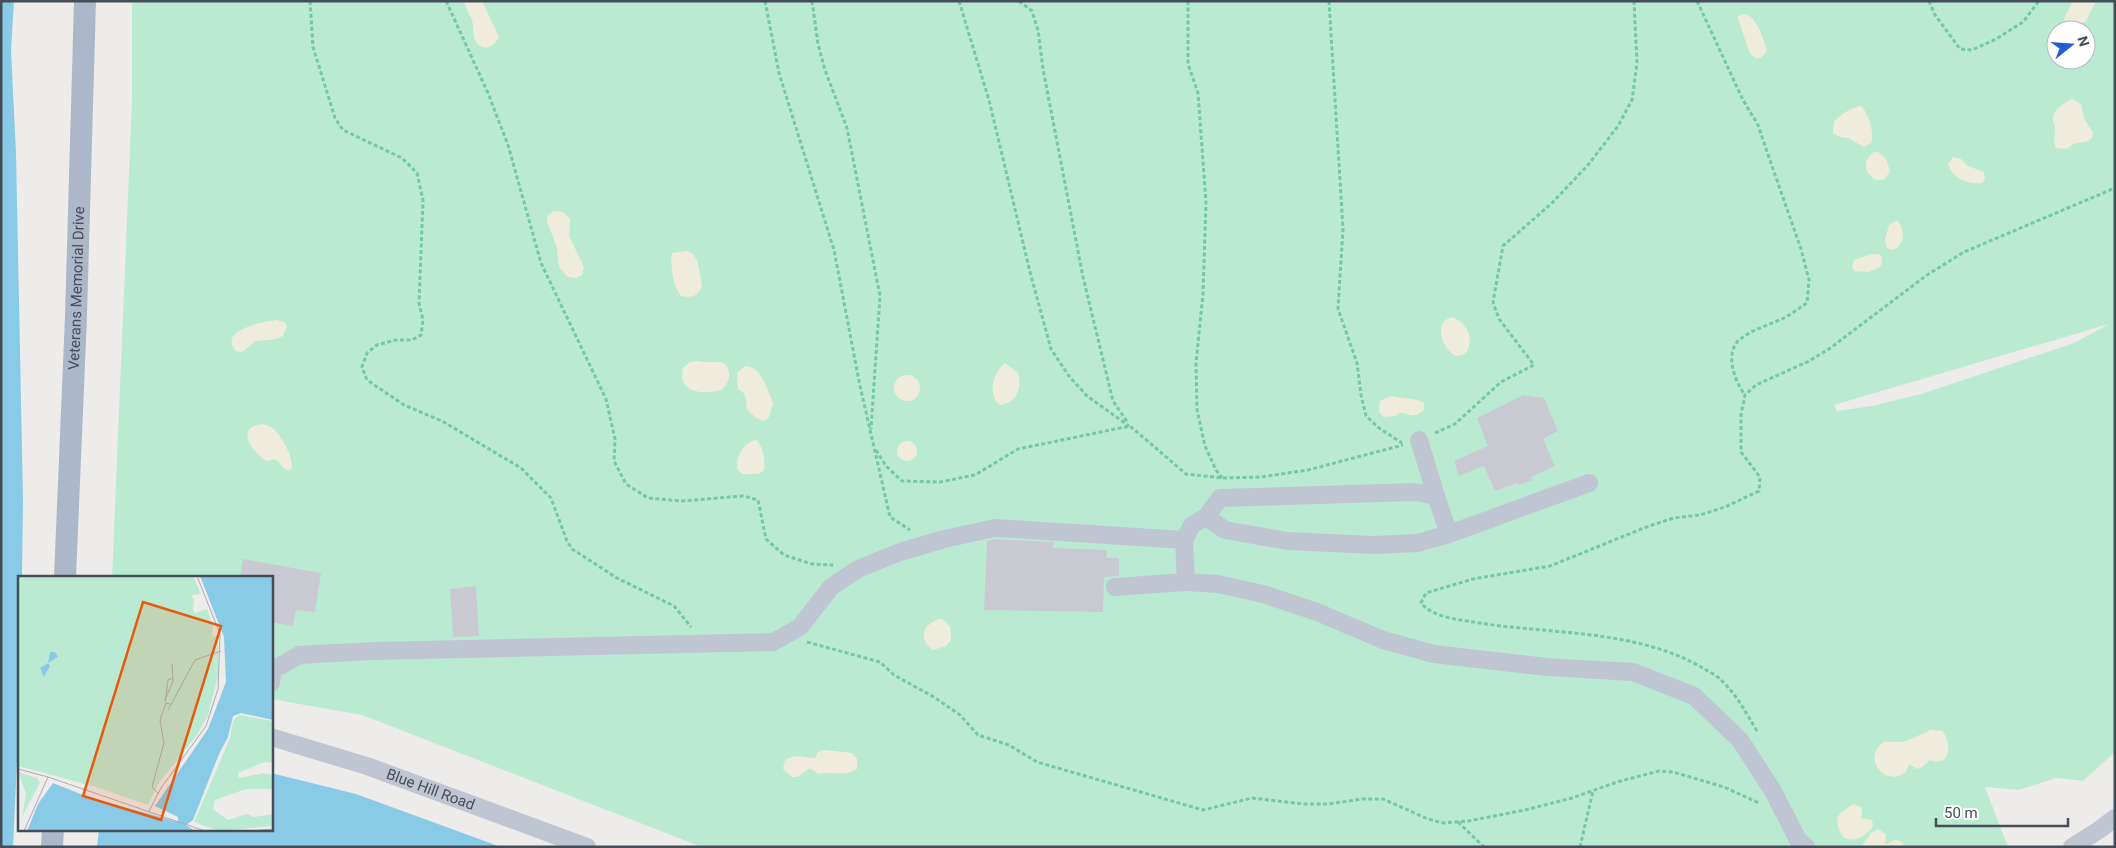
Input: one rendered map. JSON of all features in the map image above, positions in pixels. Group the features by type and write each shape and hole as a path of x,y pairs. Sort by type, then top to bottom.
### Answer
{"main road":[{"name":"Veterans Memorial Drive","path":"65,576 76,316 85,1"},
{"path":"52,847 53,830"}],"street":[{"path":"1412,442 1436,496 1448,534"},
{"path":"1206,517 1225,530 1287,541 1374,545 1417,543 1448,534 1589,483"},
{"path":"1186,582 1184,540 1192,526 1206,517 1220,498 1415,492 1436,496"},
{"path":"272,676 273,670 298,655 373,651 773,642 800,627 831,587 858,569 900,552 944,539 995,528 1184,540"},
{"path":"1115,587 1186,582 1218,584 1263,594 1317,612 1383,640 1434,654 1547,667 1633,672 1694,696 1740,740 1773,791 1798,840 1806,847"},
{"name":"Blue Hill Road","path":"272,738 367,766 587,847"},
{"path":"2072,847 2115,818"}],"path":[{"path":"446,1 488,93 508,145 541,263 606,399 615,439 614,461 626,484 648,498 682,501 743,496 758,500 766,539 784,555 812,564 838,566"},
{"path":"765,1 779,73 834,250 871,434 890,516 906,529 914,532"},
{"path":"812,1 818,44 825,70 847,128 880,296 871,434"},
{"path":"959,1 988,100 1051,349 1069,376 1087,396 1130,426 1186,474 1223,478 1261,477 1308,470 1412,442 1455,424 1501,382 1534,365 1499,319 1493,302 1503,246 1552,203 1588,165 1618,126 1632,100 1637,63 1634,1"},
{"path":"1019,1 1032,11 1038,30 1044,78 1082,277 1114,401 1130,426"},
{"path":"1188,1 1188,64 1198,93 1206,202 1203,294 1196,363 1197,410 1206,446 1216,470 1223,478"},
{"path":"1330,1 1343,229 1338,309 1357,363 1366,416 1379,428 1412,442"},
{"path":"1697,1 1743,100 1758,126 1801,249 1809,280 1806,303 1786,317 1753,332 1738,342 1731,357 1736,384 1745,395 1756,385 1809,361 1829,349 1927,275 1964,252 2115,188"},
{"path":"1928,1 1935,15 1960,49 1972,50 1996,39 2023,22 2039,1"},
{"path":"874,445 886,466 902,481 940,482 975,475 1018,449 1130,426"},
{"path":"1580,847 1593,791"},
{"path":"1457,822 1484,847"}],"green space":[{"path":"132,1 2115,1 2115,752 2083,781 2056,778 2019,790 1985,787 2008,847 702,847 362,715 272,699 272,576 112,576 132,101","holes":["2109,324 2074,343 1921,394 1872,406 1837,411 1834,405"]}],"sand":[{"path":"464,1 482,1 499,37 491,46 481,46 475,40 472,20"},
{"path":"2073,1 2096,1 2086,20 2064,19"},
{"path":"1744,14 1753,19 1761,34 1767,50 1761,58 1753,56 1748,48 1738,16"},
{"path":"2072,99 2081,104 2084,118 2093,133 2092,138 2088,141 2073,144 2067,149 2056,148 2053,116 2059,107"},
{"path":"1861,106 1868,118 1872,134 1871,143 1864,147 1848,138 1840,137 1833,133 1834,121 1853,108"},
{"path":"1874,152 1879,152 1886,159 1890,171 1884,180 1875,180 1868,173 1866,162"},
{"path":"1953,157 1961,159 1968,166 1984,172 1985,180 1982,183 1971,183 1961,180 1953,173 1948,164"},
{"path":"554,211 563,212 570,219 569,236 584,267 582,275 576,278 568,277 559,267 557,248 547,221 548,215"},
{"path":"1897,220 1902,228 1903,238 1896,249 1891,250 1887,248 1885,240 1889,225"},
{"path":"687,251 695,256 702,287 696,295 688,297 681,296 678,292 671,264 672,253"},
{"path":"1871,254 1879,254 1882,257 1881,266 1869,272 1854,271 1852,267 1854,260"},
{"path":"1452,317 1462,323 1468,332 1469,347 1466,353 1460,356 1450,352 1441,336 1442,324"},
{"path":"276,320 284,322 287,326 283,336 276,339 256,341 242,352 236,351 232,344 232,338 237,332 253,325"},
{"path":"690,362 725,364 729,371 729,377 727,384 722,390 700,392 688,387 684,383 682,376 683,368"},
{"path":"1005,363 1018,373 1020,384 1014,398 1006,404 1000,405 994,395 993,384 997,372"},
{"path":"745,366 751,367 759,374 766,385 773,403 769,417 764,421 756,418 747,409 745,395 738,389 737,373"},
{"path":"907,375 916,379 920,388 916,397 907,401 898,397 894,388 898,379"},
{"path":"1391,396 1420,401 1424,403 1424,410 1414,415 1399,413 1395,416 1384,417 1379,412 1380,401"},
{"path":"263,424 275,430 283,440 291,460 291,470 284,468 275,459 266,461 251,446 248,440 249,429"},
{"path":"757,440 764,454 764,470 758,474 742,474 737,469 739,454 748,443"},
{"path":"907,441 914,444 917,451 914,458 907,461 900,458 897,451 900,444"},
{"path":"939,619 944,620 950,627 951,640 946,646 933,650 925,641 924,633 929,625"},
{"path":"1931,730 1942,731 1948,742 1948,753 1942,761 1930,760 1917,769 1909,764 1904,773 1896,776 1889,776 1878,769 1875,756 1877,749 1884,742 1904,742"},
{"path":"824,750 852,753 857,759 857,769 848,773 819,774 810,768 797,777 792,777 783,769 785,760 789,758 796,756 815,758 818,752"},
{"path":"1854,804 1862,808 1861,818 1872,820 1873,826 1865,834 1850,840 1842,835 1837,820 1845,809"},
{"path":"1878,829 1886,834 1885,845 1896,839 1902,842 1904,847 1861,847 1871,833"}],"water":[{"path":"1,1 14,1 11,50 16,153 23,499 22,576 18,576 18,738 13,847 1,847"},
{"path":"272,773 356,794 501,847 97,847 99,830 272,830"}],"building":[{"path":"1523,395 1544,398 1558,431 1543,439 1555,466 1531,477 1532,480 1495,491 1484,466 1459,476 1454,461 1488,446 1477,418"},
{"path":"996,539 1054,542 1053,548 1107,550 1106,558 1119,558 1119,576 1104,577 1103,612 984,610 987,541"},
{"path":"243,559 321,573 315,612 296,610 293,626 272,622 272,576 240,576"},
{"path":"476,586 479,636 453,637 450,589"}]}
